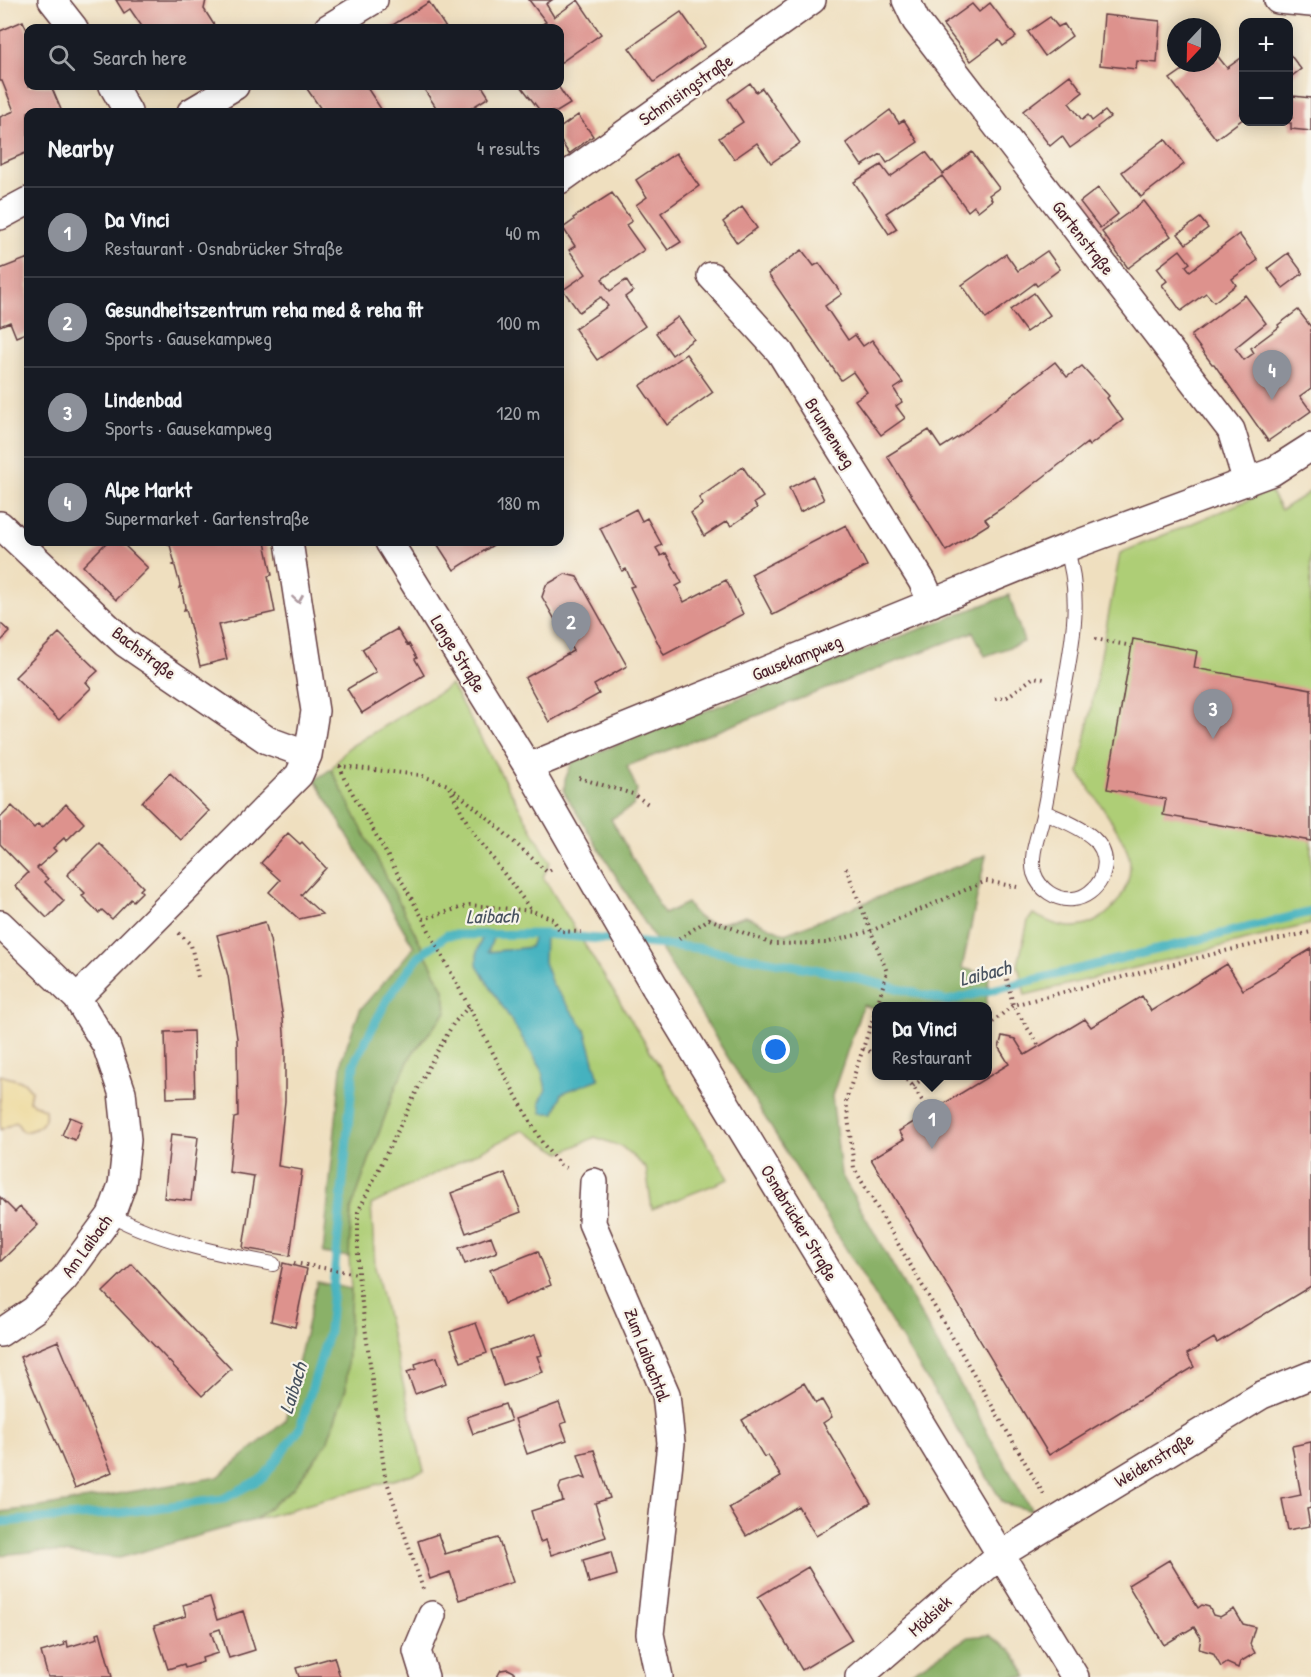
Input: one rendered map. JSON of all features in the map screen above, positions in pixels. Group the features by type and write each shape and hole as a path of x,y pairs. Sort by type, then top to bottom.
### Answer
{"street":[{"path":"52,0 71,24"},
{"path":"335,24 374,0"},
{"name":"Schmisingstraße","path":"564,177 812,0"},
{"name":"Gartenstraße","path":"906,0 916,21 1231,430 1247,482"},
{"path":"1278,0 1311,3"},
{"path":"115,90 126,108"},
{"path":"198,108 228,90"},
{"path":"0,216 24,203"},
{"name":"Brunnenweg","path":"711,276 780,352 922,582 932,603"},
{"name":"Gausekampweg","path":"528,767 1066,548 1272,472 1311,447"},
{"name":"Bachstraße","path":"0,525 125,643 267,740 308,754"},
{"path":"77,998 299,775 308,754 315,711 290,546"},
{"name":"Lange Straße","path":"391,546 528,767"},
{"name":"Osnabrücker Straße","path":"528,767 655,987 1075,1677"},
{"name":"Am Laibach","path":"0,924 77,998 106,1045 122,1092 127,1140 122,1185 111,1215 65,1278 34,1310 0,1334"},
{"name":"Zum Laibachtal","path":"594,1182 592,1223 666,1394 671,1443 650,1634 659,1677"},
{"name":"Weidenstraße","path":"1001,1554 1262,1395 1311,1375"},
{"name":"Mödsiek","path":"859,1677 1001,1554"},
{"path":"425,1677 417,1651 432,1615"}],"lane":[{"path":"1044,812 1085,831 1094,837 1101,847 1104,870 1100,881 1093,890 1083,896 1072,899 1049,894 1035,875 1033,863 1044,812 1073,634 1074,596 1071,562 1066,548"},
{"path":"111,1215 143,1230 230,1256 273,1264"}],"path":[{"path":"1073,634 1132,646"},
{"path":"995,699 1007,697 1034,677 1065,682"},
{"path":"308,754 340,766 420,775 448,785 547,872 583,863"},
{"path":"340,766 344,778 423,919 470,1006 502,1072 543,1144 560,1165 594,1182"},
{"path":"573,777 633,794 648,804"},
{"path":"448,785 470,828 532,911"},
{"path":"846,867 887,972 879,1002"},
{"path":"679,939 709,920 772,944 826,944 870,931 986,881 1020,888"},
{"path":"423,919 470,905 532,911 553,919 561,931 581,932"},
{"path":"160,914 191,945 198,977"},
{"path":"992,1022 1014,1005 1192,959 1311,932"},
{"path":"1007,980 1014,1005 1039,1046"},
{"path":"432,1615 385,1476 358,1274 358,1212 428,1068 453,1023 470,1006"},
{"path":"872,1023 846,1100 854,1168 1058,1518"},
{"path":"863,1049 872,1052"},
{"path":"906,1080 913,1086 930,1113"},
{"path":"913,1086 921,1080"},
{"path":"273,1264 283,1260 358,1274"}],"green space":[{"path":"1270,491 1281,510 1311,491 1311,924 1025,995 1018,965 1028,921 1033,914 1062,926 1084,926 1096,921 1116,904 1128,882 1130,869 1126,848 1079,773 1120,553"},
{"path":"1009,595 1024,642 985,656 973,632 627,766 637,790 633,806 611,819 664,914 687,903 706,922 720,923 746,916 785,934 986,855 962,968 989,975 986,1002 872,1002 872,1008 863,1005 832,1096 841,1174 1032,1511 1003,1503 564,792 565,780 572,762"},
{"path":"451,685 550,862 543,877 729,1179 652,1209 646,1168 622,1147 595,1137 561,1153 523,1130 371,1205 375,1266 424,1471 254,1520 293,1488 327,1443 346,1388 351,1289 349,1257 351,1210 396,1086 412,1054 446,1012 444,990 331,769 348,748"},
{"path":"331,769 444,990 446,1012 412,1054 396,1086 351,1210 349,1257 323,1253 342,1058 360,1010 414,947 315,780"},
{"path":"317,1282 351,1289 346,1388 327,1443 293,1488 254,1520 119,1558 41,1551 0,1555 0,1512 218,1477 285,1421"},
{"path":"989,1635 1013,1652 1028,1677 904,1677 968,1637"}],"sand":[{"path":"0,1075 24,1082 31,1090 29,1101 45,1110 45,1119 40,1126 23,1132 16,1122 0,1130"}],"water":[{"path":"535,934 545,934 544,962 552,984 585,1029 599,1079 562,1093 555,1113 542,1113 540,1102 546,1089 541,1068 477,966 477,952 483,935 494,935 488,952 530,947"}],"building":[{"path":"116,0 206,0 204,9 213,24 140,24 130,9 124,13"},
{"path":"529,0 552,0 546,4 554,17 578,0 601,34 564,60 564,24 543,24 546,22"},
{"path":"429,2 443,24 394,24"},
{"path":"990,3 1016,37 1003,46 999,40 971,61 943,25 972,4 979,12"},
{"path":"681,12 705,46 654,82 629,48"},
{"path":"1104,15 1160,21 1157,63 1137,61 1136,69 1100,65"},
{"path":"1050,17 1058,27 1064,24 1072,36 1045,56 1028,32"},
{"path":"23,21 24,90 53,90 60,108 24,108 24,154 0,164 0,117 14,111 2,81 0,81 0,31"},
{"path":"1293,59 1301,69 1293,75"},
{"path":"1221,60 1227,68 1239,60 1239,122 1216,139 1170,79 1180,72 1221,72"},
{"path":"1070,75 1083,92 1069,103 1082,120 1088,115 1092,121 1105,111 1110,117 1070,148 1062,136 1050,146 1023,111"},
{"path":"750,83 756,92 762,88 800,143 771,163 757,143 734,159 719,138 743,122 728,99"},
{"path":"308,90 369,90 380,108 320,108"},
{"path":"425,90 485,90 489,97 471,108 436,108"},
{"path":"524,90 561,90 570,104 564,108 538,108"},
{"path":"1293,96 1311,98 1311,131 1291,129 1293,126"},
{"path":"890,110 899,123 904,120 918,142 887,163 881,154 862,166 846,143"},
{"path":"578,115 593,136 569,154 564,146 564,125"},
{"path":"1165,139 1184,164 1141,197 1122,172"},
{"path":"926,152 943,174 972,152 999,188 989,195 992,200 978,211 974,206 968,211 942,176 886,213 897,229 889,234 854,182 881,165 890,177"},
{"path":"676,153 699,186 661,213 681,242 668,250 636,205 647,197 636,180"},
{"path":"1098,188 1118,214 1100,228 1080,202"},
{"path":"612,193 632,221 626,225 644,250 602,279 610,291 626,280 633,291 625,297 645,326 597,360 575,329 608,306 601,297 579,312 564,291 586,274 569,250 575,246 564,230 574,220 573,218"},
{"path":"1144,201 1171,236 1128,268 1102,232"},
{"path":"742,207 757,228 737,243 723,222"},
{"path":"1200,218 1208,228 1186,244 1178,234"},
{"path":"1239,234 1258,260 1232,279 1236,285 1214,302 1206,293 1181,311 1162,285 1167,281 1157,268 1180,250 1190,263 1186,266 1190,271"},
{"path":"802,250 814,266 819,263 842,294 825,306 848,340 855,335 863,346 872,340 903,383 894,389 902,402 896,406 905,418 881,435 855,400 867,392 853,372 841,380 768,274"},
{"path":"1047,251 1060,269 1037,286 1035,283 986,319 962,285 1006,254 1018,271"},
{"path":"1288,253 1303,273 1283,288 1268,268"},
{"path":"24,260 24,334 16,337 10,322 0,326 0,269"},
{"path":"1034,293 1050,315 1026,332 1010,310"},
{"path":"1245,295 1266,323 1235,348 1244,360 1254,353 1251,348 1298,310 1311,327 1311,388 1300,396 1311,411 1268,441 1214,364 1191,336"},
{"path":"678,317 694,339 672,355 656,333"},
{"path":"686,354 713,392 667,425 640,386"},
{"path":"1055,362 1067,377 1082,366 1109,396 1107,398 1123,420 1089,446 1087,443 1011,502 985,519 989,524 946,551 887,456 929,430 941,448 960,436"},
{"path":"743,467 763,497 754,503 757,508 731,526 727,521 704,536 691,513 703,504 699,498"},
{"path":"813,476 824,500 800,512 789,488"},
{"path":"636,509 642,521 647,518 662,545 656,548 661,556 666,553 682,583 676,586 684,602 726,580 743,614 664,655 630,587 634,586 626,569 622,571 600,528"},
{"path":"846,525 867,566 773,615 751,574"},
{"path":"103,546 125,546 148,568 116,600 83,566"},
{"path":"170,546 266,546 272,575 268,576 275,612 218,625 227,659 200,666 186,609 184,610 181,587 179,588 173,565 175,564"},
{"path":"439,546 492,546 454,570"},
{"path":"565,574 577,577 627,666 594,685 599,694 549,722 525,678 573,651 542,597 546,585"},
{"path":"0,623 10,632 0,642"},
{"path":"397,629 407,645 409,644 424,675 362,713 347,689 376,672 362,649"},
{"path":"59,633 98,671 86,682 91,688 59,720 15,677"},
{"path":"1133,639 1197,651 1194,668 1311,689 1311,841 1163,815 1166,799 1107,789"},
{"path":"170,773 209,811 181,840 142,802"},
{"path":"66,804 84,823 66,841 64,838 53,848 56,851 37,868 48,879 45,882 64,901 47,918 15,886 28,873 0,844 0,818 12,806 34,828 38,824 42,828"},
{"path":"288,833 300,844 302,842 326,868 301,895 322,914 299,919 269,892 280,880 261,863"},
{"path":"99,843 143,887 140,890 142,892 133,901 131,899 112,919 102,910 99,913 82,896 85,893 67,875"},
{"path":"265,922 283,1018 285,1049 285,1101 278,1166 302,1170 290,1256 243,1248 254,1176 229,1172 234,1118 238,1117 237,1038 228,976 217,935"},
{"path":"1311,949 1311,1286 1217,1343 1214,1338 1187,1354 1194,1367 1049,1455 871,1159 904,1139 899,1131 983,1080 992,1080 992,1074 1009,1064 999,1048 1002,1036 1015,1039 1025,1055 1085,1019 1091,1027 1142,996 1151,1011 1227,964 1243,990"},
{"path":"193,1031 195,1097 167,1098 165,1032"},
{"path":"70,1117 82,1122 75,1140 62,1135"},
{"path":"171,1134 198,1137 191,1201 164,1198"},
{"path":"505,1173 521,1212 466,1233 451,1193"},
{"path":"0,1197 15,1212 20,1207 38,1225 0,1262"},
{"path":"491,1236 497,1252 465,1264 459,1248"},
{"path":"538,1251 551,1285 504,1304 490,1270"},
{"path":"283,1263 307,1269 295,1327 271,1321"},
{"path":"132,1264 231,1369 202,1396 103,1292"},
{"path":"476,1323 487,1353 461,1362 450,1332"},
{"path":"535,1335 542,1355 537,1356 543,1372 503,1386 491,1350"},
{"path":"58,1341 112,1472 75,1488 20,1357"},
{"path":"437,1357 446,1383 415,1394 407,1372 416,1369 415,1364"},
{"path":"804,1383 816,1403 822,1400 832,1417 823,1423 871,1503 816,1536 798,1506 746,1536 729,1508 781,1477 768,1455 764,1457 742,1420"},
{"path":"559,1403 566,1422 561,1424 567,1440 527,1454 515,1419"},
{"path":"505,1404 511,1421 473,1434 467,1417"},
{"path":"1311,1442 1311,1508 1307,1509 1310,1526 1288,1530 1282,1499 1301,1495 1292,1446"},
{"path":"594,1450 610,1498 595,1503 606,1537 551,1555 546,1540 540,1542 531,1511 563,1501 559,1488 561,1483 581,1477 586,1479 578,1454"},
{"path":"438,1534 445,1554 498,1538 513,1582 459,1600 450,1572 430,1579 418,1541"},
{"path":"611,1552 617,1575 589,1583 583,1560"},
{"path":"1169,1560 1198,1608 1202,1605 1209,1607 1213,1615 1220,1617 1234,1609 1243,1624 1255,1627 1250,1644 1255,1653 1240,1662 1238,1668 1227,1663 1221,1667 1213,1653 1199,1649 1201,1638 1194,1627 1164,1645 1128,1585"},
{"path":"808,1567 852,1640 802,1670 758,1597"},
{"path":"210,1597 217,1620 243,1611 255,1650 229,1658 220,1629 211,1632 218,1653 202,1658 203,1662 185,1668 184,1664 168,1669 154,1626 186,1616 183,1605"},
{"path":"100,1632 112,1677 48,1677 41,1652 65,1645 64,1642 67,1641 68,1647 98,1638 97,1633"},
{"path":"334,1657 340,1677 299,1677 296,1668"},
{"path":"508,1669 514,1672 515,1677 497,1677 501,1670"}],"waterway":[{"name":"Laibach","path":"0,1522 118,1513 223,1499 264,1477 300,1428 329,1331 354,1063 388,998 418,957 447,935 545,934 697,948 841,974 947,1001 1311,912"}],"place":[{"name":"Alpe Markt","path":"1272,400"},
{"name":"Gesundheitszentrum reha med & reha fit","path":"571,652"},
{"name":"Lindenbad","path":"1213,739"},
{"name":"Da Vinci","path":"932,1149"}]}
